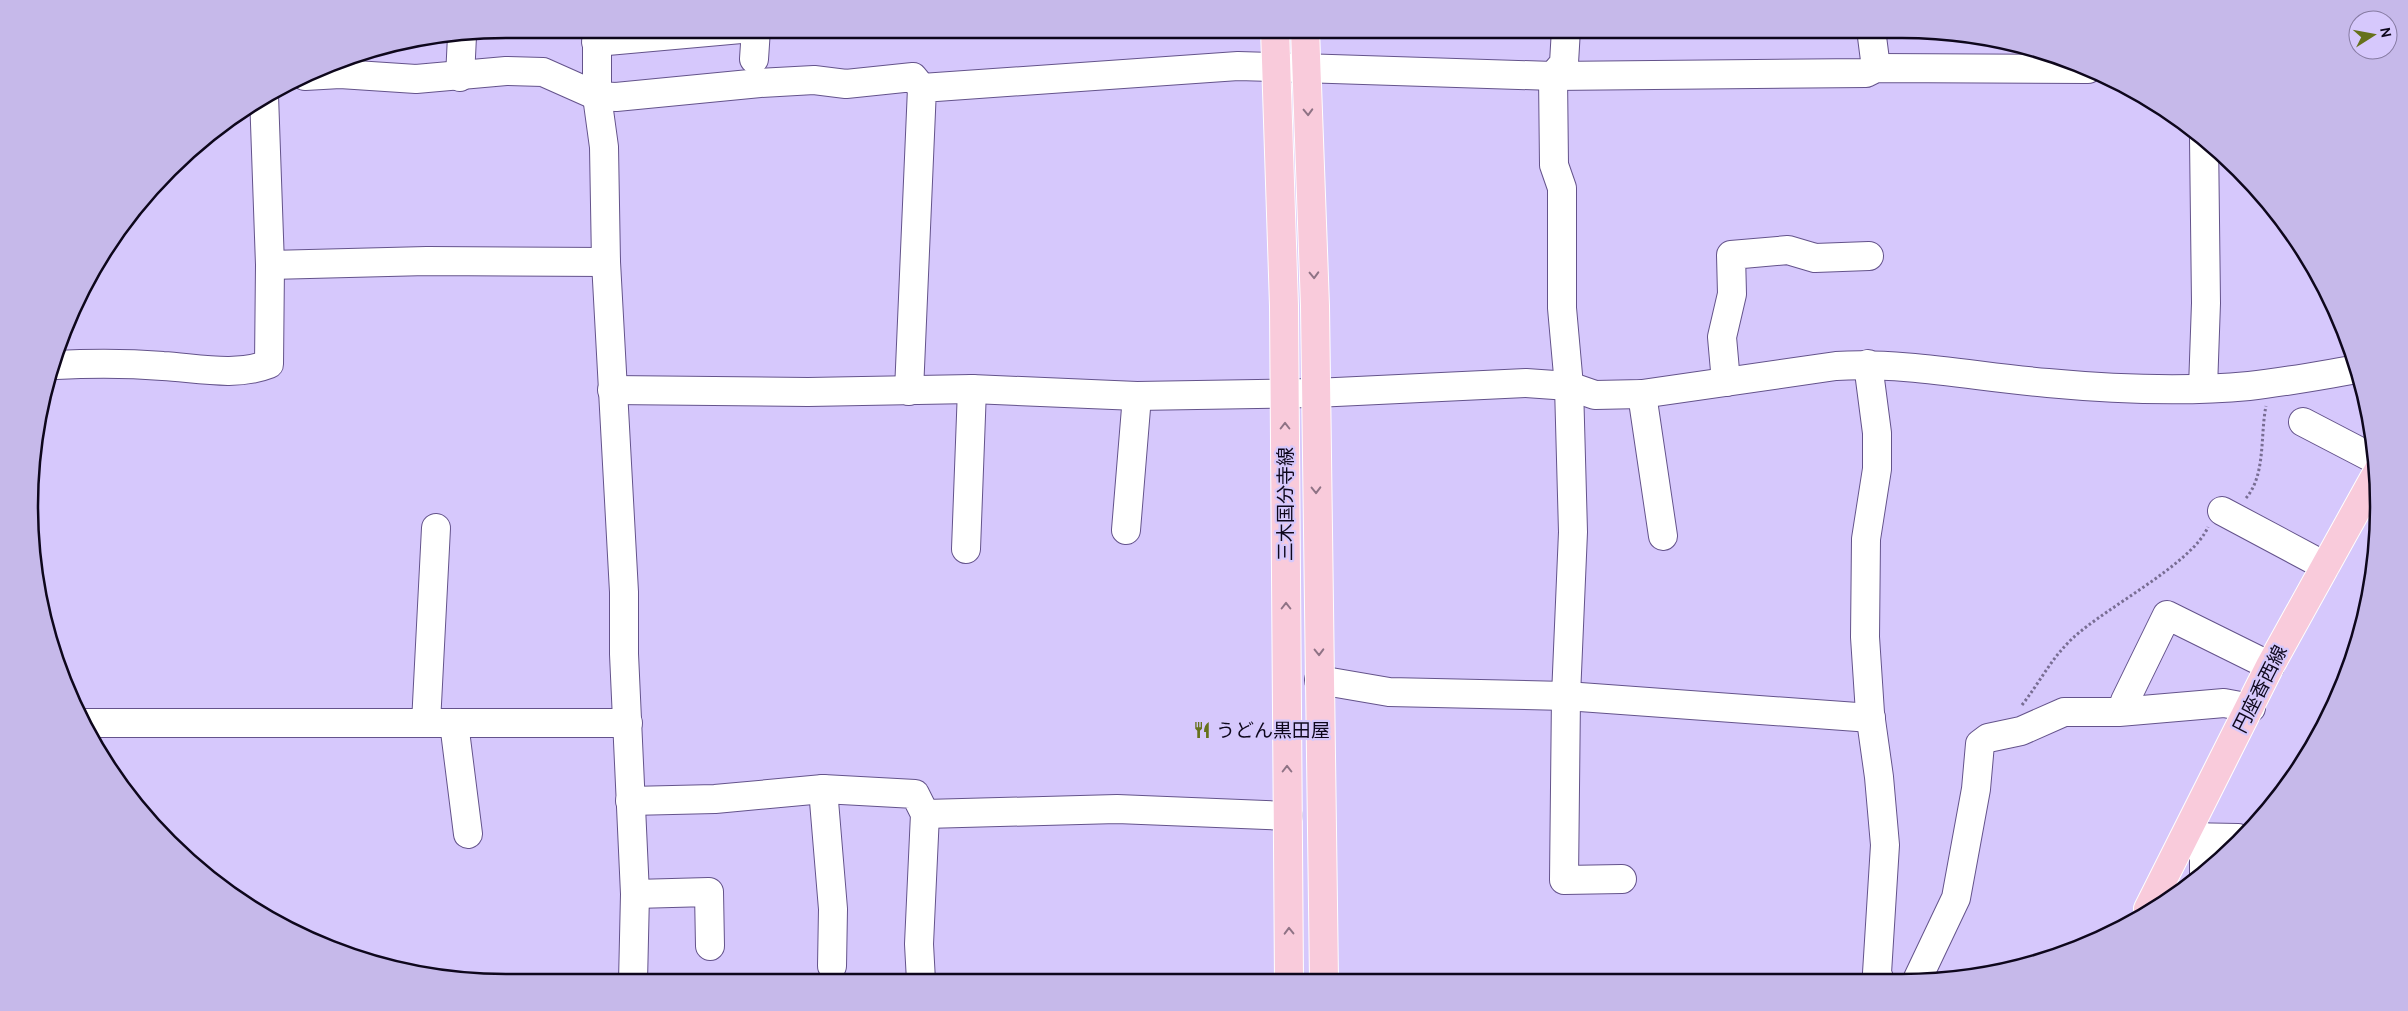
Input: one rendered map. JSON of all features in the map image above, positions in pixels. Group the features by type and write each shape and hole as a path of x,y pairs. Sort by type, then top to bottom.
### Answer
{"main road":[{"name":"三木国分寺線","path":"1275,38 1284,306 1289,974"},
{"name":"三木国分寺線","path":"1305,38 1315,306 1324,974"},
{"name":"円座香西線","path":"2154,900 2195,837 2270,666 2369,486"}],"street":[{"path":"596,38 597,96 604,147 606,262 624,592 624,654 635,894 633,974"},
{"path":"754,59 755,38"},
{"path":"1565,38 1564,63 1553,76 1554,165 1562,188 1562,308 1569,386 1573,532 1566,696 1564,880 1622,879"},
{"path":"1872,38 1876,68"},
{"path":"460,77 462,40"},
{"path":"922,88 1238,66 1276,69 1553,76 1866,73 1876,68 2071,69"},
{"path":"322,75 340,74 416,79 460,77 506,71 543,72 597,96 616,97 760,82 814,80 846,84 913,77 922,88 909,391"},
{"path":"59,365 104,363 214,370 256,369 269,364 270,265 264,104"},
{"path":"2203,388 2206,303 2204,148"},
{"path":"1726,382 1722,337 1732,294 1731,255 1788,250 1815,258 1869,256"},
{"path":"270,265 428,261 606,262"},
{"path":"612,390 808,392 972,390 1137,396 1315,393 1526,383 1569,386 1594,395 1642,394 1836,366 1868,364 2048,383 2117,387 2203,388 2270,383 2351,370"},
{"path":"1868,364 1877,433 1876,470 1866,539 1865,637 1871,718 1879,776 1885,845 1877,974"},
{"path":"966,549 972,390"},
{"path":"1642,394 1663,536"},
{"path":"1126,530 1137,396"},
{"path":"2303,422 2367,455"},
{"path":"2222,511 2325,566"},
{"path":"426,723 436,528"},
{"path":"2124,701 2167,615 2270,666"},
{"path":"1319,680 1389,692 1566,696 1871,718"},
{"path":"1920,973 1956,898 1976,789 1980,744 1988,738 2021,731 2064,712 2119,712 2224,703 2251,708"},
{"path":"92,723 628,723"},
{"path":"454,723 468,834"},
{"path":"630,801 715,799 823,789 915,794 925,814 919,944 921,974"},
{"path":"823,789 833,909 832,966"},
{"path":"925,814 1117,809 1288,816"},
{"path":"2202,865 2195,837 2231,838"},
{"path":"635,894 709,892 710,946"}],"path":[{"path":"2021,706 2037,686 2048,664 2073,637 2193,549 2205,534 2213,517 2243,502 2252,491 2258,473 2262,422 2270,383"}],"place":[{"name":"うどん黒田屋","path":"1202,730"}]}
